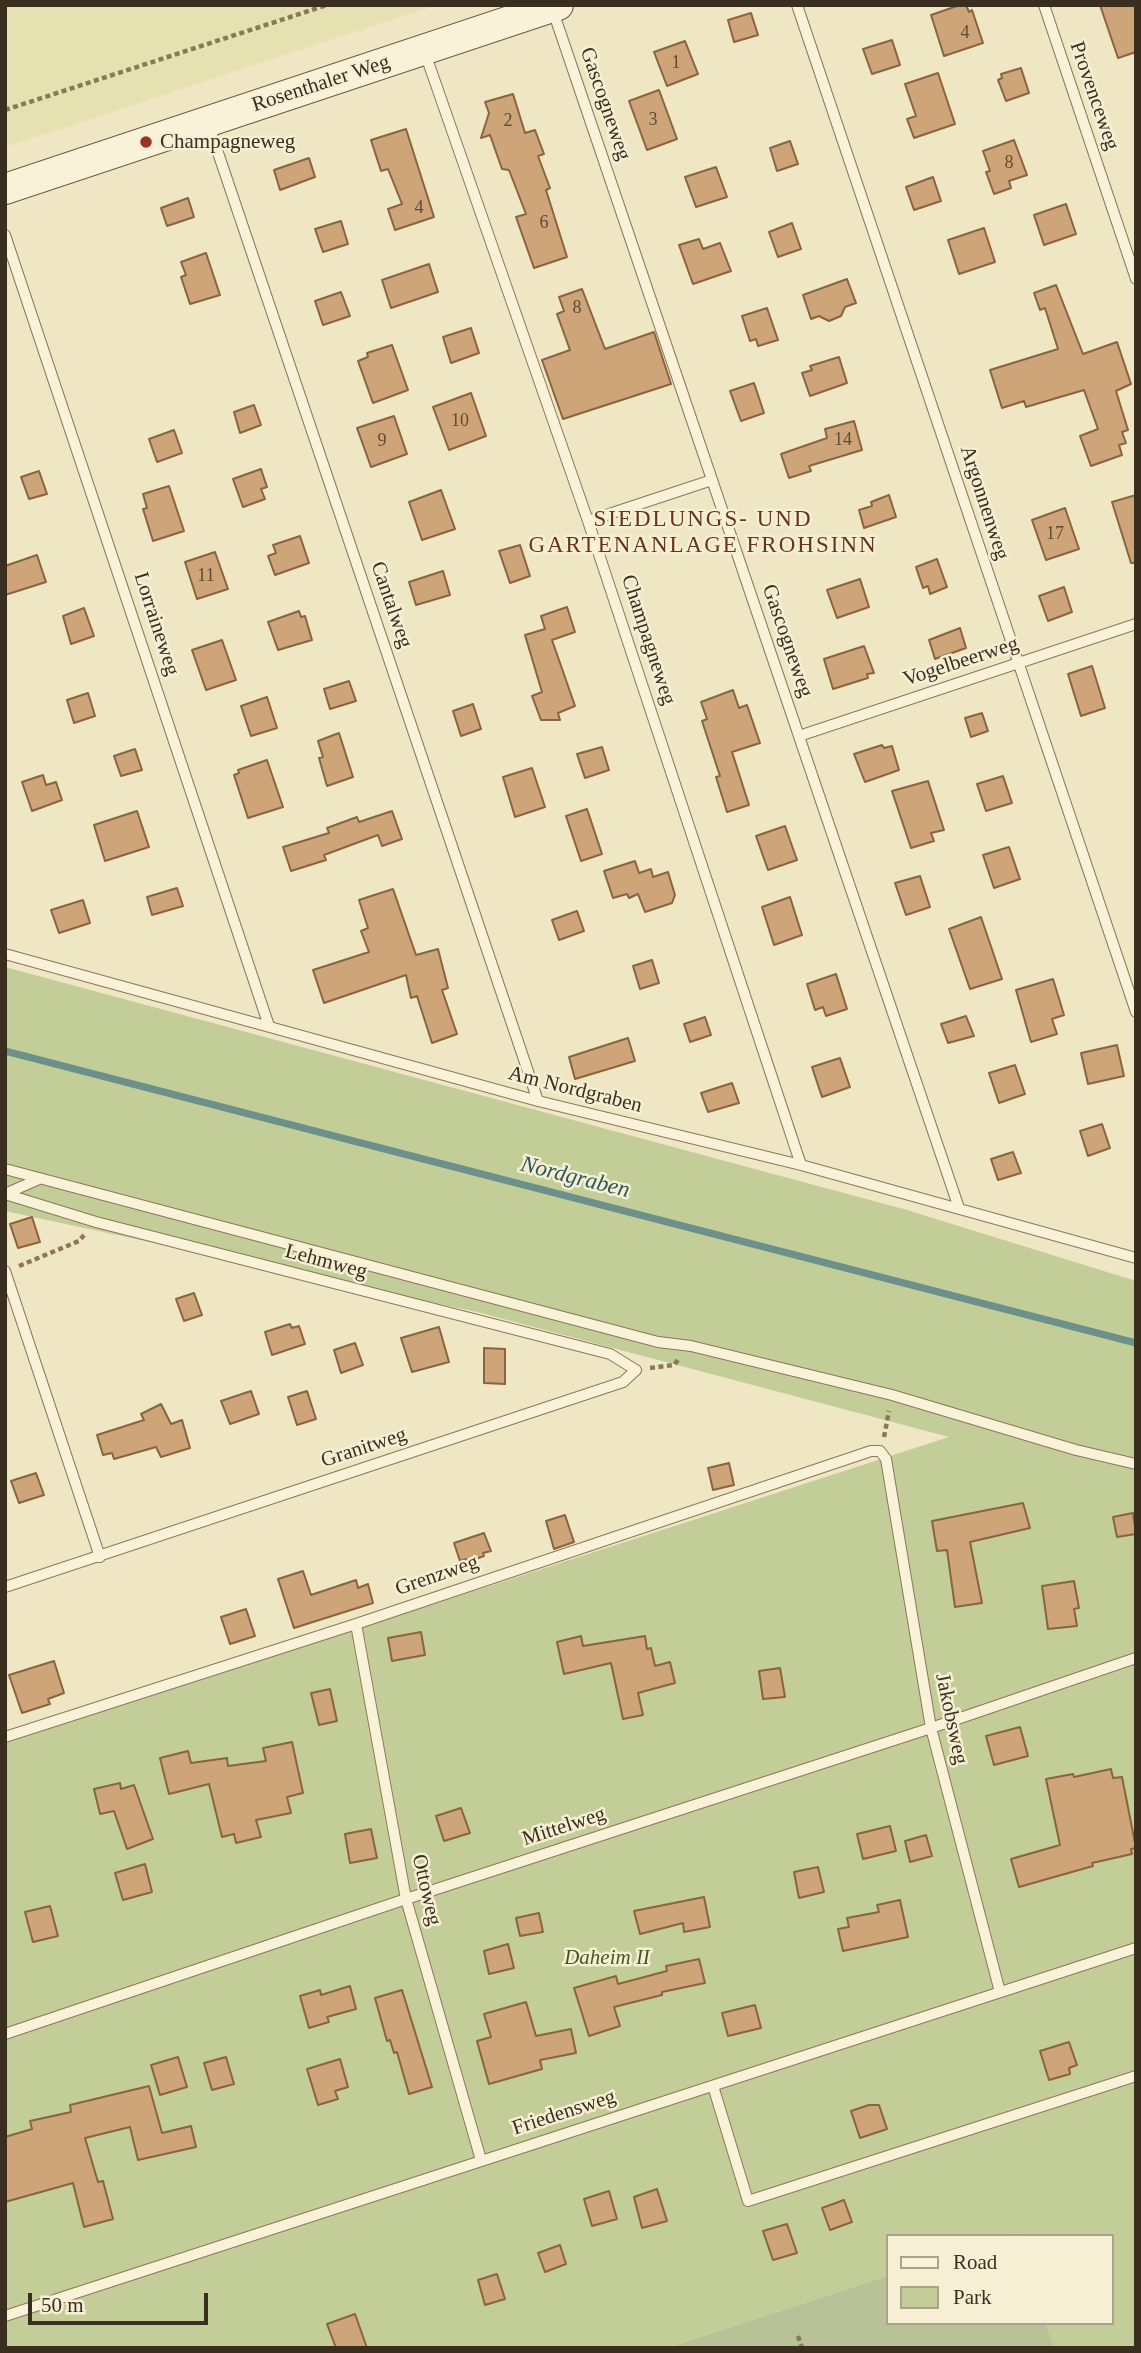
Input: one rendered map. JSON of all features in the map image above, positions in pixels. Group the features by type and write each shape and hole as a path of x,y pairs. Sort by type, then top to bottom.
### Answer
{"main road":[{"name":"Rosenthaler Weg","path":"5,189 555,6"}],"lane":[{"name":"Argonnenweg","path":"797,5 1136,1012"},
{"name":"Provenceweg","path":"1044,5 1136,279"},
{"name":"Gascogneweg","path":"555,6 712,480 959,1208"},
{"name":"Champagneweg","path":"424,50 588,521 801,1165"},
{"name":"Cantalweg","path":"208,122 538,1101"},
{"name":"Lorraineweg","path":"5,235 269,1026"},
{"path":"588,521 712,480"},
{"name":"Vogelbeerweg","path":"799,736 1136,624"},
{"name":"Am Nordgraben","path":"5,954 538,1101 801,1165 1136,1258"},
{"path":"5,1169 658,1342 691,1346 892,1395 1076,1450 1136,1464"},
{"path":"5,1194 39,1179"},
{"name":"Lehmweg","path":"5,1194 96,1222 610,1354 636,1370"},
{"path":"6,1271 100,1557"},
{"name":"Granitweg","path":"5,1587 623,1382 636,1370"},
{"name":"Grenzweg","path":"5,1737 356,1624 871,1451 880,1451"},
{"name":"Jakobsweg","path":"880,1451 886,1459 931,1728 1000,1992"},
{"name":"Ottoweg","path":"356,1624 406,1899 481,2161"},
{"name":"Mittelweg","path":"5,2034 1136,1658"},
{"name":"Friedensweg","path":"5,2315 1136,1948"},
{"path":"713,2086 748,2201 1136,2076"}],"path":[{"path":"5,110 327,5"},
{"path":"6,1271 79,1241 96,1222"},
{"path":"880,1451 892,1395"},
{"path":"798,2336 802,2348"}],"shaded area":[{"path":"5,5 436,5 5,147"}],"green space":[{"name":"Daheim II","path":"5,967 907,1210 1136,1281 1136,2348 1054,2348 1047,2325 1113,2325 1113,2234 1017,2233 886,2234 886,2276 667,2348 5,2348 5,1743 949,1437 477,1312 5,1211"},
{"path":"886,2276 886,2325 1047,2325 1054,2348 667,2348"}],"building":[{"path":"966,5 969,12 972,10 983,43 944,56 931,15"},
{"path":"1100,5 1136,5 1136,52 1118,58"},
{"path":"751,13 758,35 734,42 728,20"},
{"path":"892,40 900,65 872,74 863,49"},
{"path":"685,41 698,74 667,86 654,52"},
{"path":"1021,68 1029,93 1006,101 998,80 1002,78 1001,74"},
{"path":"938,73 955,124 914,138 907,119 916,116 905,84"},
{"path":"659,90 677,139 647,150 629,101"},
{"path":"513,94 525,133 535,130 544,154 538,156 550,188 546,190 567,257 534,268 516,217 526,214 509,170 502,169 490,135 481,138 489,113 485,102"},
{"path":"406,129 434,217 395,230 388,209 402,204 388,169 381,171 371,140"},
{"path":"1014,140 1027,175 1009,181 1011,188 994,194 986,172 990,171 983,151"},
{"path":"790,141 798,164 777,171 770,148"},
{"path":"309,158 315,177 280,190 274,170"},
{"path":"716,167 727,197 696,207 685,177"},
{"path":"933,177 941,201 914,210 906,187"},
{"path":"188,198 194,217 167,226 161,208"},
{"path":"1066,204 1076,234 1044,245 1034,215"},
{"path":"341,221 348,244 323,252 315,229"},
{"path":"792,223 801,249 778,257 769,232"},
{"path":"984,228 995,262 959,274 948,240"},
{"path":"699,239 703,249 720,243 731,271 693,284 679,245"},
{"path":"206,253 220,295 190,304 181,277 186,275 181,262"},
{"path":"429,264 438,292 391,308 382,280"},
{"path":"847,279 856,303 845,307 841,316 829,321 819,316 811,319 803,295"},
{"path":"1056,285 1083,354 1117,342 1131,384 1116,391 1128,430 1122,432 1126,443 1119,445 1122,455 1091,466 1080,436 1098,429 1084,390 1026,407 1024,401 1002,408 990,370 1058,349 1045,308 1040,310 1034,293"},
{"path":"582,289 605,349 654,332 671,384 563,419 542,360 570,350 557,314 564,311 559,297"},
{"path":"341,292 350,316 323,325 315,301"},
{"path":"767,308 778,340 758,346 756,339 750,341 742,316"},
{"path":"471,328 479,353 451,363 443,337"},
{"path":"392,345 408,390 373,403 358,361 368,357 367,353"},
{"path":"839,357 847,383 810,396 802,373 812,370 810,366"},
{"path":"754,383 764,413 741,421 730,391"},
{"path":"471,393 486,436 449,450 433,407"},
{"path":"254,405 261,425 240,433 234,412"},
{"path":"394,416 407,454 371,467 357,428"},
{"path":"854,421 862,450 809,466 811,471 789,478 781,454 827,438 825,429"},
{"path":"174,430 182,453 157,462 149,439"},
{"path":"261,469 267,487 261,489 265,499 243,507 233,479"},
{"path":"39,471 47,494 29,499 21,477"},
{"path":"169,486 184,531 153,541 143,509 147,508 143,494"},
{"path":"441,490 455,529 422,540 409,502"},
{"path":"889,495 896,517 864,528 859,510 872,506 871,502"},
{"path":"1136,495 1136,563 1131,563 1112,502"},
{"path":"1065,508 1079,549 1046,560 1032,520"},
{"path":"300,536 309,563 275,575 268,556 276,553 273,545"},
{"path":"520,545 530,576 510,583 499,551"},
{"path":"215,552 228,589 197,599 185,562"},
{"path":"37,555 46,582 5,595 5,566"},
{"path":"937,559 947,587 930,594 928,586 923,588 916,567"},
{"path":"443,571 450,595 416,605 409,582"},
{"path":"860,579 869,607 837,618 827,590"},
{"path":"1064,587 1072,612 1048,621 1039,596"},
{"path":"567,607 575,632 552,640 575,706 558,713 560,720 541,720 532,696 542,692 525,635 545,629 541,616"},
{"path":"84,608 94,636 71,644 63,616"},
{"path":"299,611 301,617 305,616 312,640 278,650 268,622"},
{"path":"960,628 966,648 935,659 929,640"},
{"path":"222,640 236,680 206,690 192,650"},
{"path":"864,646 874,673 867,674 868,678 833,689 824,659"},
{"path":"1092,666 1105,708 1081,716 1068,674"},
{"path":"349,681 356,701 330,709 324,689"},
{"path":"733,690 739,708 747,705 760,743 732,752 749,805 727,812 716,777 720,776 702,721 707,719 701,702"},
{"path":"88,693 95,716 74,723 67,700"},
{"path":"267,697 277,728 251,736 241,706"},
{"path":"473,704 481,729 461,736 453,711"},
{"path":"982,713 988,731 971,737 965,718"},
{"path":"339,733 353,777 327,786 319,758 323,757 318,741"},
{"path":"882,745 884,748 892,746 899,770 865,782 854,754"},
{"path":"602,747 609,770 585,778 577,754"},
{"path":"135,749 142,770 121,776 114,756"},
{"path":"267,760 283,807 248,818 234,775 239,773 238,770"},
{"path":"532,768 545,807 515,817 503,777"},
{"path":"43,775 46,785 56,782 62,800 32,811 22,782"},
{"path":"1003,776 1012,803 986,811 977,784"},
{"path":"928,781 944,830 931,833 934,841 911,848 892,791"},
{"path":"587,809 602,854 581,861 566,816"},
{"path":"137,811 149,847 105,861 94,825"},
{"path":"392,811 402,839 382,846 378,835 324,855 326,860 291,871 283,847 329,833 327,828 357,817 359,822"},
{"path":"785,826 797,860 768,870 756,836"},
{"path":"1009,847 1020,879 994,888 983,855"},
{"path":"635,861 639,873 651,869 653,877 668,872 675,895 672,903 645,912 638,894 629,898 627,894 613,898 604,871"},
{"path":"920,876 930,907 906,915 895,883"},
{"path":"177,888 183,906 152,915 147,897"},
{"path":"393,889 416,955 438,949 448,988 442,990 457,1034 432,1043 417,996 411,998 406,975 324,1003 313,970 369,952 361,931 368,928 359,900"},
{"path":"790,897 802,935 774,945 762,907"},
{"path":"83,900 90,923 59,933 51,910"},
{"path":"577,911 584,931 559,940 552,920"},
{"path":"981,917 1002,979 970,989 949,929"},
{"path":"652,960 659,983 640,989 633,966"},
{"path":"836,974 847,1009 826,1016 823,1007 815,1010 807,984"},
{"path":"1053,979 1064,1015 1052,1019 1057,1034 1031,1042 1016,990"},
{"path":"966,1016 974,1036 948,1043 941,1024"},
{"path":"705,1017 711,1035 690,1042 684,1024"},
{"path":"628,1038 635,1061 575,1079 569,1057"},
{"path":"1117,1045 1124,1076 1088,1084 1081,1053"},
{"path":"840,1058 850,1087 822,1097 812,1067"},
{"path":"1015,1065 1025,1094 999,1103 989,1073"},
{"path":"732,1083 739,1103 708,1112 701,1093"},
{"path":"1102,1124 1110,1148 1088,1156 1080,1131"},
{"path":"1013,1152 1021,1173 998,1180 991,1159"},
{"path":"32,1217 40,1242 18,1248 10,1224"},
{"path":"194,1293 202,1315 184,1321 176,1299"},
{"path":"290,1324 292,1328 299,1326 305,1344 272,1355 265,1332"},
{"path":"439,1327 449,1362 412,1372 401,1338"},
{"path":"355,1343 363,1365 341,1373 334,1350"},
{"path":"484,1348 505,1349 505,1384 484,1383"},
{"path":"251,1391 259,1414 230,1424 221,1401"},
{"path":"307,1391 316,1419 297,1425 288,1397"},
{"path":"161,1404 171,1424 182,1420 190,1448 161,1457 156,1447 114,1459 112,1453 103,1455 97,1435 144,1420 141,1414"},
{"path":"729,1463 734,1485 713,1490 708,1468"},
{"path":"36,1473 44,1495 19,1503 11,1481"},
{"path":"1023,1503 1030,1528 970,1542 982,1603 955,1607 947,1550 937,1551 932,1521"},
{"path":"1133,1513 1136,1534 1117,1537 1113,1517"},
{"path":"565,1515 574,1542 554,1549 546,1521"},
{"path":"484,1533 491,1551 467,1562 466,1559 460,1561 454,1543"},
{"path":"303,1571 311,1595 356,1580 358,1588 368,1584 373,1603 294,1628 278,1579"},
{"path":"1074,1581 1079,1608 1074,1609 1077,1626 1048,1629 1042,1586"},
{"path":"246,1609 255,1636 230,1644 221,1617"},
{"path":"421,1632 425,1655 392,1661 388,1638"},
{"path":"581,1636 583,1646 645,1636 647,1649 651,1648 655,1666 670,1662 675,1683 638,1693 643,1715 623,1719 611,1663 564,1674 557,1642"},
{"path":"54,1661 64,1693 48,1699 50,1704 22,1713 9,1675"},
{"path":"780,1668 785,1697 763,1699 759,1671"},
{"path":"330,1689 337,1721 319,1725 311,1693"},
{"path":"1020,1727 1028,1756 994,1765 986,1736"},
{"path":"292,1742 303,1793 287,1797 291,1813 256,1820 261,1837 236,1843 234,1834 222,1837 209,1784 169,1794 160,1758 188,1751 191,1763 227,1758 228,1766 266,1761 263,1748"},
{"path":"1111,1769 1113,1778 1122,1777 1136,1848 1131,1849 1132,1854 1092,1863 1093,1866 1019,1887 1011,1859 1060,1845 1046,1779 1073,1774 1074,1777"},
{"path":"120,1783 121,1789 134,1785 153,1839 127,1849 114,1811 100,1814 94,1789"},
{"path":"461,1808 470,1833 444,1841 436,1816"},
{"path":"890,1826 896,1851 863,1859 857,1834"},
{"path":"371,1829 377,1858 350,1863 345,1834"},
{"path":"926,1835 932,1856 910,1862 905,1841"},
{"path":"145,1864 152,1892 123,1900 115,1873"},
{"path":"818,1867 824,1892 799,1898 794,1872"},
{"path":"704,1897 710,1927 684,1932 683,1923 640,1934 634,1911"},
{"path":"900,1900 908,1937 843,1951 838,1929 849,1927 847,1918 879,1912 877,1905"},
{"path":"50,1906 58,1936 33,1942 25,1912"},
{"path":"539,1913 543,1932 520,1936 516,1918"},
{"path":"508,1944 514,1968 489,1974 484,1951"},
{"path":"699,1959 705,1983 662,1992 662,1995 614,2007 620,2026 589,2036 574,1988 616,1976 618,1984 667,1971 666,1966"},
{"path":"350,1986 356,2009 327,2017 329,2022 309,2028 300,1996 320,1990 321,1995"},
{"path":"402,1990 432,2087 409,2094 397,2052 394,2053 390,2040 387,2041 375,1998"},
{"path":"526,2002 536,2036 571,2029 576,2053 540,2060 542,2069 489,2084 477,2041 491,2037 484,2014"},
{"path":"755,2005 761,2028 728,2036 722,2013"},
{"path":"1069,2042 1077,2065 1069,2068 1070,2074 1049,2080 1040,2051"},
{"path":"178,2057 187,2087 160,2095 151,2065"},
{"path":"226,2057 234,2084 212,2090 204,2063"},
{"path":"340,2059 348,2087 335,2091 338,2099 318,2105 307,2069"},
{"path":"149,2086 162,2133 191,2126 196,2147 138,2160 130,2127 85,2138 98,2182 103,2181 113,2219 84,2227 73,2183 5,2202 5,2137 32,2129 30,2121 71,2112 70,2105"},
{"path":"879,2105 887,2129 860,2138 851,2111"},
{"path":"657,2189 667,2221 642,2228 634,2197"},
{"path":"609,2191 617,2219 592,2226 584,2199"},
{"path":"844,2200 852,2222 830,2230 822,2208"},
{"path":"787,2224 797,2253 773,2260 763,2231"},
{"path":"560,2245 566,2264 545,2272 538,2253"},
{"path":"497,2274 505,2299 485,2305 478,2280"},
{"path":"355,2314 367,2348 336,2348 327,2324"}],"waterway":[{"name":"Nordgraben","path":"5,1051 1136,1343"}],"place":[{"name":"Champagneweg","path":"146,142"}],"district":[{"name":"SIEDLUNGS- UND GARTENANLAGE FROHSINN","path":"703,533"}]}
